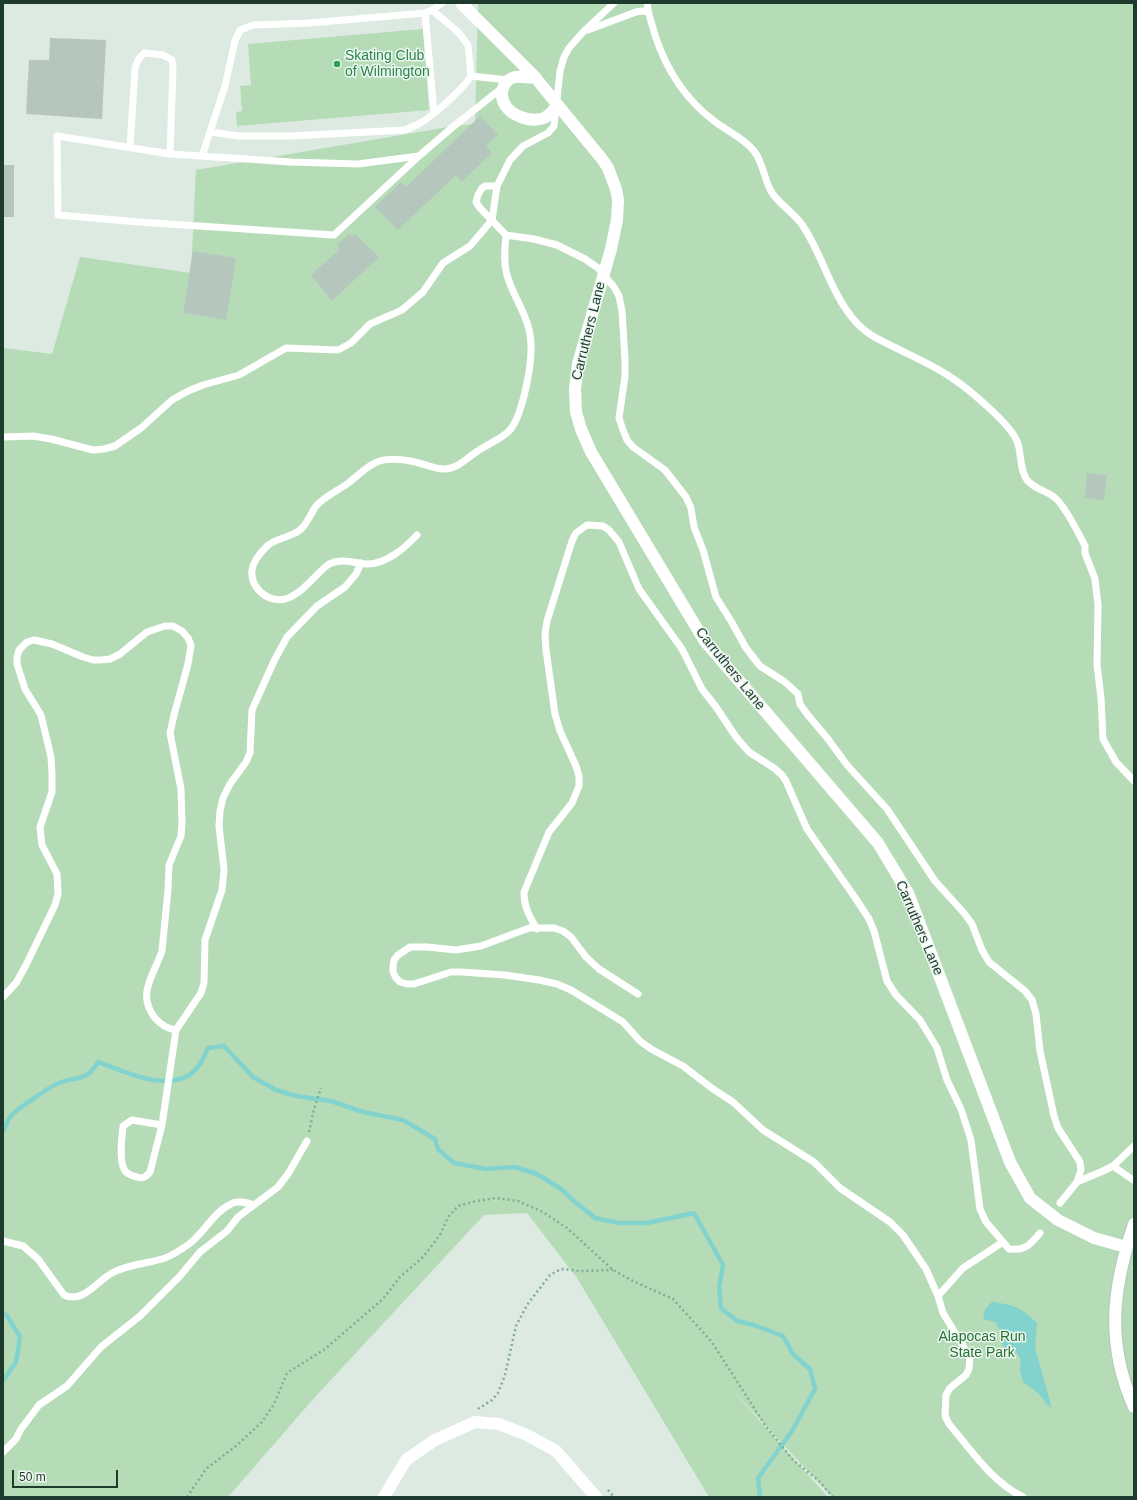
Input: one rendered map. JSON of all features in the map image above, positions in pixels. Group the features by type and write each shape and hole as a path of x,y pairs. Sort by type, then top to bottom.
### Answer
{"street":[{"name":"Carruthers Lane","path":"461,3 536,78 602,159 608,168 616,189 618,200 617,220 613,242 578,364 574,389 576,412 581,429 596,462 704,640 878,844 908,893 1010,1162 1030,1198 1058,1220 1088,1235 1126,1247"},
{"path":"536,78 515,77 505,84 503,98 505,105 511,112 535,120 544,118 550,114 557,105"},
{"path":"1134,1224 1126,1247 1116,1292 1114,1322 1116,1351 1122,1377 1134,1407"},
{"path":"384,1497 406,1460 435,1440 475,1422 498,1424 527,1435 556,1451 596,1497"}],"lane":[{"path":"202,156 226,86 235,41 240,30 253,25 425,13 442,3"},
{"path":"3,437 33,436 52,439 93,450 104,450 116,446 126,440 172,400 188,391 203,385 239,375 286,348 299,347 338,350 345,348 370,324 402,310 418,297 428,286 438,268 443,263 470,246 492,220 497,186 505,168 517,151 551,130 554,126 560,71 564,57 572,44 583,32 614,3"},
{"path":"647,3 648,12 658,43 670,72 696,105 714,121 745,142 756,152 772,193 790,210 804,227 840,302 854,320 879,341 942,371 961,384 1011,430 1018,444 1023,472 1027,480 1033,486 1055,497 1061,504 1083,542 1085,553 1095,579 1098,605 1096,665 1103,739 1116,762 1134,781"},
{"path":"210,132 239,136 275,136 405,130 420,123 461,89 470,76 468,45 458,32 432,10"},
{"path":"583,32 636,12 648,12"},
{"path":"425,13 434,112"},
{"path":"130,147 135,68 138,60 144,53 163,55 172,60 173,68 170,154"},
{"path":"470,76 505,84"},
{"path":"419,156 358,164 291,162 170,154 57,136 58,216 334,235 419,156 505,84"},
{"path":"497,186 486,186 482,188 476,199 478,206 506,235 534,239 557,245 585,259 598,268 620,296 625,376 619,418 627,440 632,447 665,470 686,497 691,508 694,527 703,550 716,597 753,658 760,666 785,682 798,694 800,704 807,714 847,765 887,809 935,881 972,924 982,950 989,962 1026,991 1032,1000 1036,1014 1040,1051 1054,1116 1058,1128 1080,1162 1081,1170 1077,1182 1060,1203"},
{"path":"417,535 402,550 391,556 369,564 344,560 334,562 324,568 293,595 281,599 272,599 260,591 255,584 252,573 255,562 267,546 278,539 297,533 321,501 370,466 378,462 402,460 413,461 442,469 452,469 459,466 478,450 509,431 515,423 520,411 529,371 531,350 530,334 526,319 507,275 504,256 506,235"},
{"path":"537,928 527,913 524,902 524,892 549,832 572,803 579,786 579,776 576,766 560,730 555,714 546,650 545,634 547,621 572,540 576,533 588,525 603,526 609,530 619,542 640,589 682,649 702,689 743,747 782,775 807,829 869,919 874,931 887,981 896,995 920,1020 937,1048 947,1080 961,1109 971,1140 980,1209 986,1222 1010,1249 1022,1249 1034,1241 1040,1233"},
{"path":"162,1125 132,1120 123,1126 122,1163 126,1172 131,1176 140,1178 146,1177 150,1172 162,1125 176,1030 201,993 204,983 205,940 222,890 223,880 224,869 219,826 220,811 223,798 230,784 246,762 250,753 252,710 274,660 287,637 317,606 345,587 356,574 361,563"},
{"path":"3,997 16,983 55,905 58,894 57,874 42,844 40,827 52,792 51,757 41,715 25,689 19,673 17,657 19,650 27,642 34,640 52,644 93,660 110,659 120,654 147,632 165,626 173,626 182,631 188,638 190,645 188,664 170,733 181,789 182,824 181,836 168,865 168,890 162,951 148,985 147,996 148,1007 160,1023 169,1029 176,1030"},
{"path":"638,994 599,970 586,957 571,936 554,928 529,928 481,946 462,950 410,947 404,950 394,960 393,972 400,982 407,984 414,984 451,972 461,972 505,975 539,980 557,984 571,990 622,1022 640,1041 651,1049 683,1066 733,1102 763,1130 814,1162 840,1188 890,1222 898,1229 926,1269 946,1317 970,1357 969,1369 966,1375 950,1388 946,1395 945,1416 949,1424 986,1469 1004,1485 1023,1497"},
{"path":"3,1452 16,1439 29,1417 39,1405 67,1386 101,1347 140,1316 180,1276 200,1252 227,1232 238,1217 278,1187 288,1174 307,1141"},
{"path":"1077,1182 1103,1172 1113,1166 1134,1146"},
{"path":"1113,1166 1133,1180"},
{"path":"3,1241 23,1246 38,1259 64,1295 68,1297 80,1296 103,1278 119,1270 166,1258 188,1245 198,1237 222,1209 230,1204 236,1201 254,1205"},
{"path":"938,1296 963,1268 1003,1242"}],"path":[{"path":"307,1141 314,1109 321,1088"},
{"path":"186,1497 206,1469 236,1446 262,1422 274,1404 287,1373 324,1349 383,1299 400,1277 423,1257 440,1234 448,1217 458,1206 496,1198 518,1201 543,1212 567,1228 613,1270 633,1281 673,1299 711,1341 775,1438 792,1460 818,1480 833,1497"},
{"path":"471,1412 492,1400 498,1393 516,1326 528,1305 550,1275 561,1269 580,1271 613,1270"}],"green space":[{"name":"Alapocas Run State Park","path":"478,3 1134,3 1134,1497 832,1497 726,1383 828,1497 709,1497 577,1278 527,1213 484,1215 315,1397 228,1497 3,1497 3,348 52,354 80,257 191,273 196,170 454,126 475,124"},
{"name":"Skating Club of Wilmington","path":"423,29 429,110 237,126 236,112 242,111 240,86 251,85 248,44"}],"water":[{"path":"992,1302 1006,1304 1022,1310 1037,1323 1035,1348 1051,1409 1039,1394 1023,1382 1020,1371 1021,1360 1016,1352 1008,1351 1002,1345 1002,1333 995,1322 983,1319 985,1309"}],"building":[{"path":"50,38 106,40 102,119 26,114 29,60 49,60"},
{"path":"480,116 498,135 486,146 492,153 461,182 456,175 398,230 375,207 401,182 406,187"},
{"path":"3,165 14,165 14,217 3,217"},
{"path":"349,234 352,236 355,234 379,257 332,301 311,275 340,249 337,245"},
{"path":"193,251 236,258 226,320 183,313"},
{"path":"1087,473 1107,475 1104,500 1085,498"}],"waterway":[{"path":"3,1131 10,1117 25,1104 59,1083 85,1076 98,1062 144,1078 167,1081 179,1079 193,1073 201,1063 208,1048 224,1046 253,1077 276,1090 296,1096 331,1101 363,1112 403,1120 435,1139 438,1149 454,1163 486,1169 515,1167 537,1174 560,1188 595,1218 619,1223 647,1223 694,1213 723,1265 719,1287 721,1308 737,1321 754,1325 783,1336 793,1354 810,1369 815,1389 792,1431 758,1478 760,1497"},
{"path":"3,1313 7,1316 20,1337 16,1362 3,1381"}],"place":[{"name":"Skating Club of Wilmington","path":"337,64"}]}
